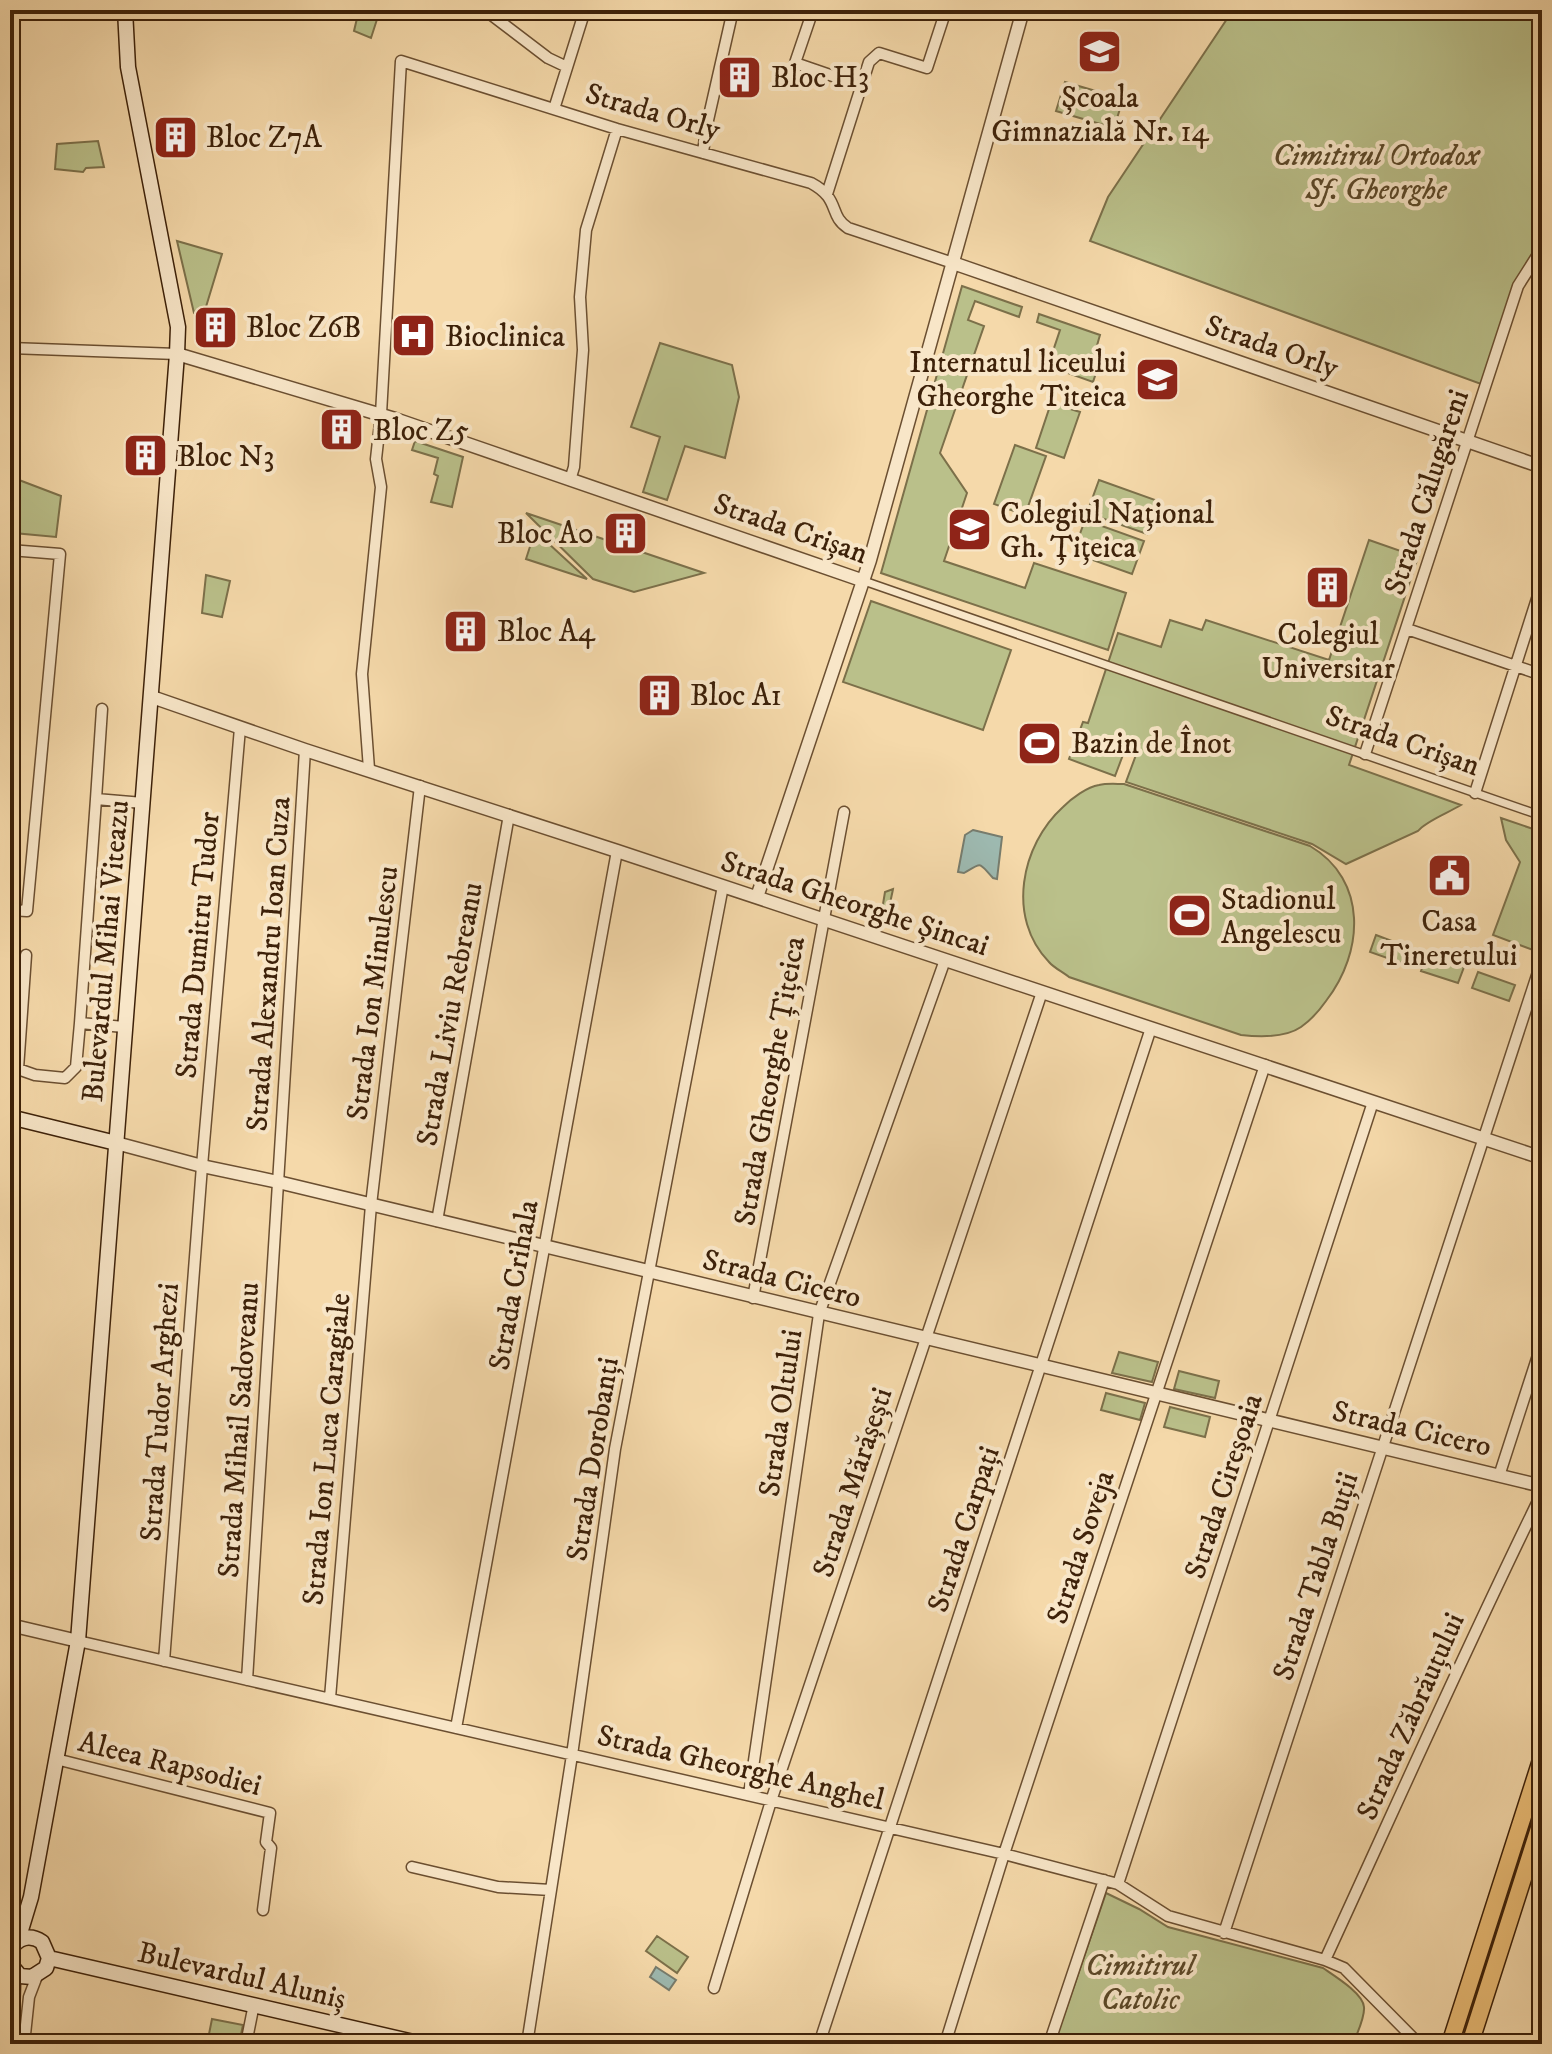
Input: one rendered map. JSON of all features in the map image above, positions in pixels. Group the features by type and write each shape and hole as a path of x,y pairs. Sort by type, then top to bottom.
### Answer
{"main road":[{"name":"Bulevardul Mihai Viteazu","path":"14,1945 31,1897 78,1641 177,354 178,327 128,67 125,10"},
{"name":"Strada Cicero","path":"10,1117 116,1143"},
{"path":"1450,2044 1542,1757"},
{"path":"1470,2044 1533,1866 1542,1819"},
{"name":"Bulevardul Mihai Viteazu","path":"31,1897 36,1928 49,1958"},
{"name":"Bulevardul Mihai Viteazu","path":"14,1945 30,1937 42,1942"},
{"path":"11,1966 20,1976 37,1976 46,1968 49,1958"},
{"name":"Bulevardul Aluniș","path":"49,1958 422,2044"}],"street":[{"path":"485,10 548,58 567,67"},
{"path":"554,109 585,10"},
{"path":"703,153 733,10"},
{"path":"813,10 795,63 862,86"},
{"path":"827,194 869,62 879,53 927,68 946,10"},
{"path":"757,897 864,581 1023,10"},
{"name":"Strada Orly","path":"369,769 362,674 381,487 376,459 401,61 617,129 811,183 827,194 835,207 836,216 848,228 1542,467"},
{"path":"570,480 574,467 583,350 580,297 586,230 617,129"},
{"name":"Strada Călugăreni","path":"1365,754 1518,286 1542,248"},
{"name":"Strada Crișan","path":"10,348 177,354 381,414 1542,816"},
{"path":"10,550 60,554 27,911 10,910"},
{"path":"1475,793 1542,583"},
{"path":"1407,629 1542,675"},
{"name":"Strada Gheorghe Șincai","path":"152,697 1542,1158"},
{"path":"26,955 18,1069 35,1075 65,1078 76,1067 102,709"},
{"name":"Strada Dumitru Tudor","path":"202,1166 240,728"},
{"name":"Strada Alexandru Ioan Cuza","path":"278,1182 305,750"},
{"name":"Strada Ion Minulescu","path":"371,1205 420,786"},
{"path":"96,799 143,803"},
{"name":"Strada Gheorghe Țițeica","path":"753,1298 844,812"},
{"name":"Strada Liviu Rebreanu","path":"437,1221 509,815"},
{"name":"Strada Crihala","path":"456,1728 617,851"},
{"name":"Strada Dorobanți","path":"527,2044 615,1449 723,886"},
{"name":"Strada Oltului","path":"749,1795 819,1314 945,960"},
{"name":"Strada Tabla Buții","path":"1224,1933 1541,965"},
{"name":"Strada Mărășești","path":"714,1988 771,1801 1042,992"},
{"path":"80,1023 124,1027"},
{"name":"Strada Carpați","path":"819,2044 1151,1028"},
{"name":"Strada Soveja","path":"945,2044 1004,1854 1265,1065"},
{"name":"Strada Cireșoaia","path":"1118,1884 1373,1102"},
{"name":"Strada Cicero","path":"116,1143 1542,1486"},
{"name":"Strada Tudor Arghezi","path":"164,1661 202,1166"},
{"name":"Strada Mihail Sadoveanu","path":"247,1680 278,1182"},
{"name":"Strada Ion Luca Caragiale","path":"330,1698 371,1205"},
{"path":"10,1257 12,1242"},
{"path":"1499,1476 1542,1343"},
{"name":"Strada Zăbrăuțului","path":"1325,1960 1489,1601 1542,1493"},
{"name":"Strada Gheorghe Anghel","path":"10,1625 1004,1854 1118,1884 1168,1916 1344,1968 1419,2044"},
{"name":"Aleea Rapsodiei","path":"56,1759 270,1813 266,1842 271,1848 263,1910"},
{"path":"412,1867 498,1887 551,1890"},
{"path":"1049,2044 1104,1880"},
{"path":"11,1966 15,1985 13,2044"},
{"path":"24,2044 29,1997 37,1976"},
{"path":"246,2044 254,2004"}],"green space":[{"path":"359,10 380,10 371,38 354,31"},
{"name":"Cimitirul Ortodox Sf. Gheorghe","path":"1233,10 1542,10 1542,240 1514,285 1481,384 1090,241 1108,197"},
{"path":"1065,82 1123,99 1114,128 1056,111"},
{"path":"98,141 104,167 86,168 83,172 55,169 57,144"},
{"path":"177,241 222,254 202,320 194,313"},
{"path":"962,286 1022,307 1019,317 975,301 968,320 984,326 940,453 967,493 944,561 1025,588 1034,563 1126,593 1108,650 881,573"},
{"path":"1039,314 1100,335 1096,349 1103,352 1093,382 1048,366 1060,330 1037,322"},
{"path":"660,343 732,365 739,397 725,458 685,446 667,500 643,492 660,437 631,427"},
{"path":"1051,403 1080,412 1064,458 1036,448"},
{"path":"415,441 463,457 452,507 431,502 438,476 434,474 438,458 412,450"},
{"path":"1015,445 1046,456 1025,515 994,504"},
{"path":"19,480 61,496 56,537 14,533"},
{"path":"1099,480 1158,501 1147,534 1087,513"},
{"path":"526,513 704,573 634,592 593,579"},
{"path":"1085,520 1144,541 1132,574 1073,553"},
{"path":"535,531 587,579 526,559"},
{"path":"1369,540 1418,557 1349,765 1461,805 1418,831 1346,864 1312,844 1126,782 1140,744 1129,739 1115,776 1069,759 1083,722 1088,723 1118,633 1161,647 1170,620 1202,630 1206,620 1329,660"},
{"path":"206,575 230,581 222,617 202,613"},
{"path":"871,601 1011,650 983,730 843,682"},
{"name":"Stadionul Angelescu","path":"1124,784 1310,846 1329,860 1351,897 1353,939 1339,982 1315,1015 1301,1027 1280,1035 1241,1035 1069,977 1051,964 1036,944 1027,925 1023,904 1024,882 1037,841 1049,823 1080,793 1099,785"},
{"path":"1501,818 1542,832 1542,922 1533,950 1493,935 1520,862 1506,840"},
{"path":"893,889 891,915 906,931 880,922 885,892"},
{"path":"1376,935 1413,949 1407,965 1370,952"},
{"path":"1427,954 1464,967 1458,983 1421,971"},
{"path":"1478,972 1515,985 1509,1001 1472,988"},
{"path":"1119,1352 1158,1362 1152,1382 1112,1373"},
{"path":"1179,1371 1219,1381 1215,1398 1174,1389"},
{"path":"1106,1393 1145,1403 1140,1420 1101,1410"},
{"path":"1170,1407 1210,1417 1205,1437 1164,1427"},
{"name":"Cimitirul Catolic","path":"1106,1893 1168,1927 1323,1968 1359,1996 1364,2007 1353,2044 1054,2044"},
{"path":"657,1936 688,1957 677,1973 646,1951"},
{"path":"212,2019 243,2025 239,2044 207,2044"}],"water":[{"path":"973,830 1002,837 997,879 980,865 964,873 958,872 965,835"},
{"path":"656,1967 676,1980 669,1990 650,1977"}],"place":[{"name":"Școala Gimnazială Nr. 14","path":"1100,51"},
{"name":"Bloc H3","path":"740,77"},
{"name":"Bloc Z7A","path":"175,137"},
{"name":"Bloc Z6B","path":"215,327"},
{"name":"Bioclinica","path":"414,336"},
{"name":"Internatul liceului Gheorghe Titeica","path":"1157,379"},
{"name":"Bloc Z5","path":"342,430"},
{"name":"Bloc N3","path":"146,456"},
{"name":"Colegiul Național Gh. Țițeica","path":"969,530"},
{"name":"Bloc A0","path":"625,533"},
{"name":"Colegiul Universitar","path":"1328,588"},
{"name":"Bloc A4","path":"466,631"},
{"name":"Bloc A1","path":"659,695"},
{"name":"Bazin de Înot","path":"1040,743"},
{"name":"Casa Tineretului","path":"1449,875"},
{"name":"Stadionul Angelescu","path":"1190,916"}]}
